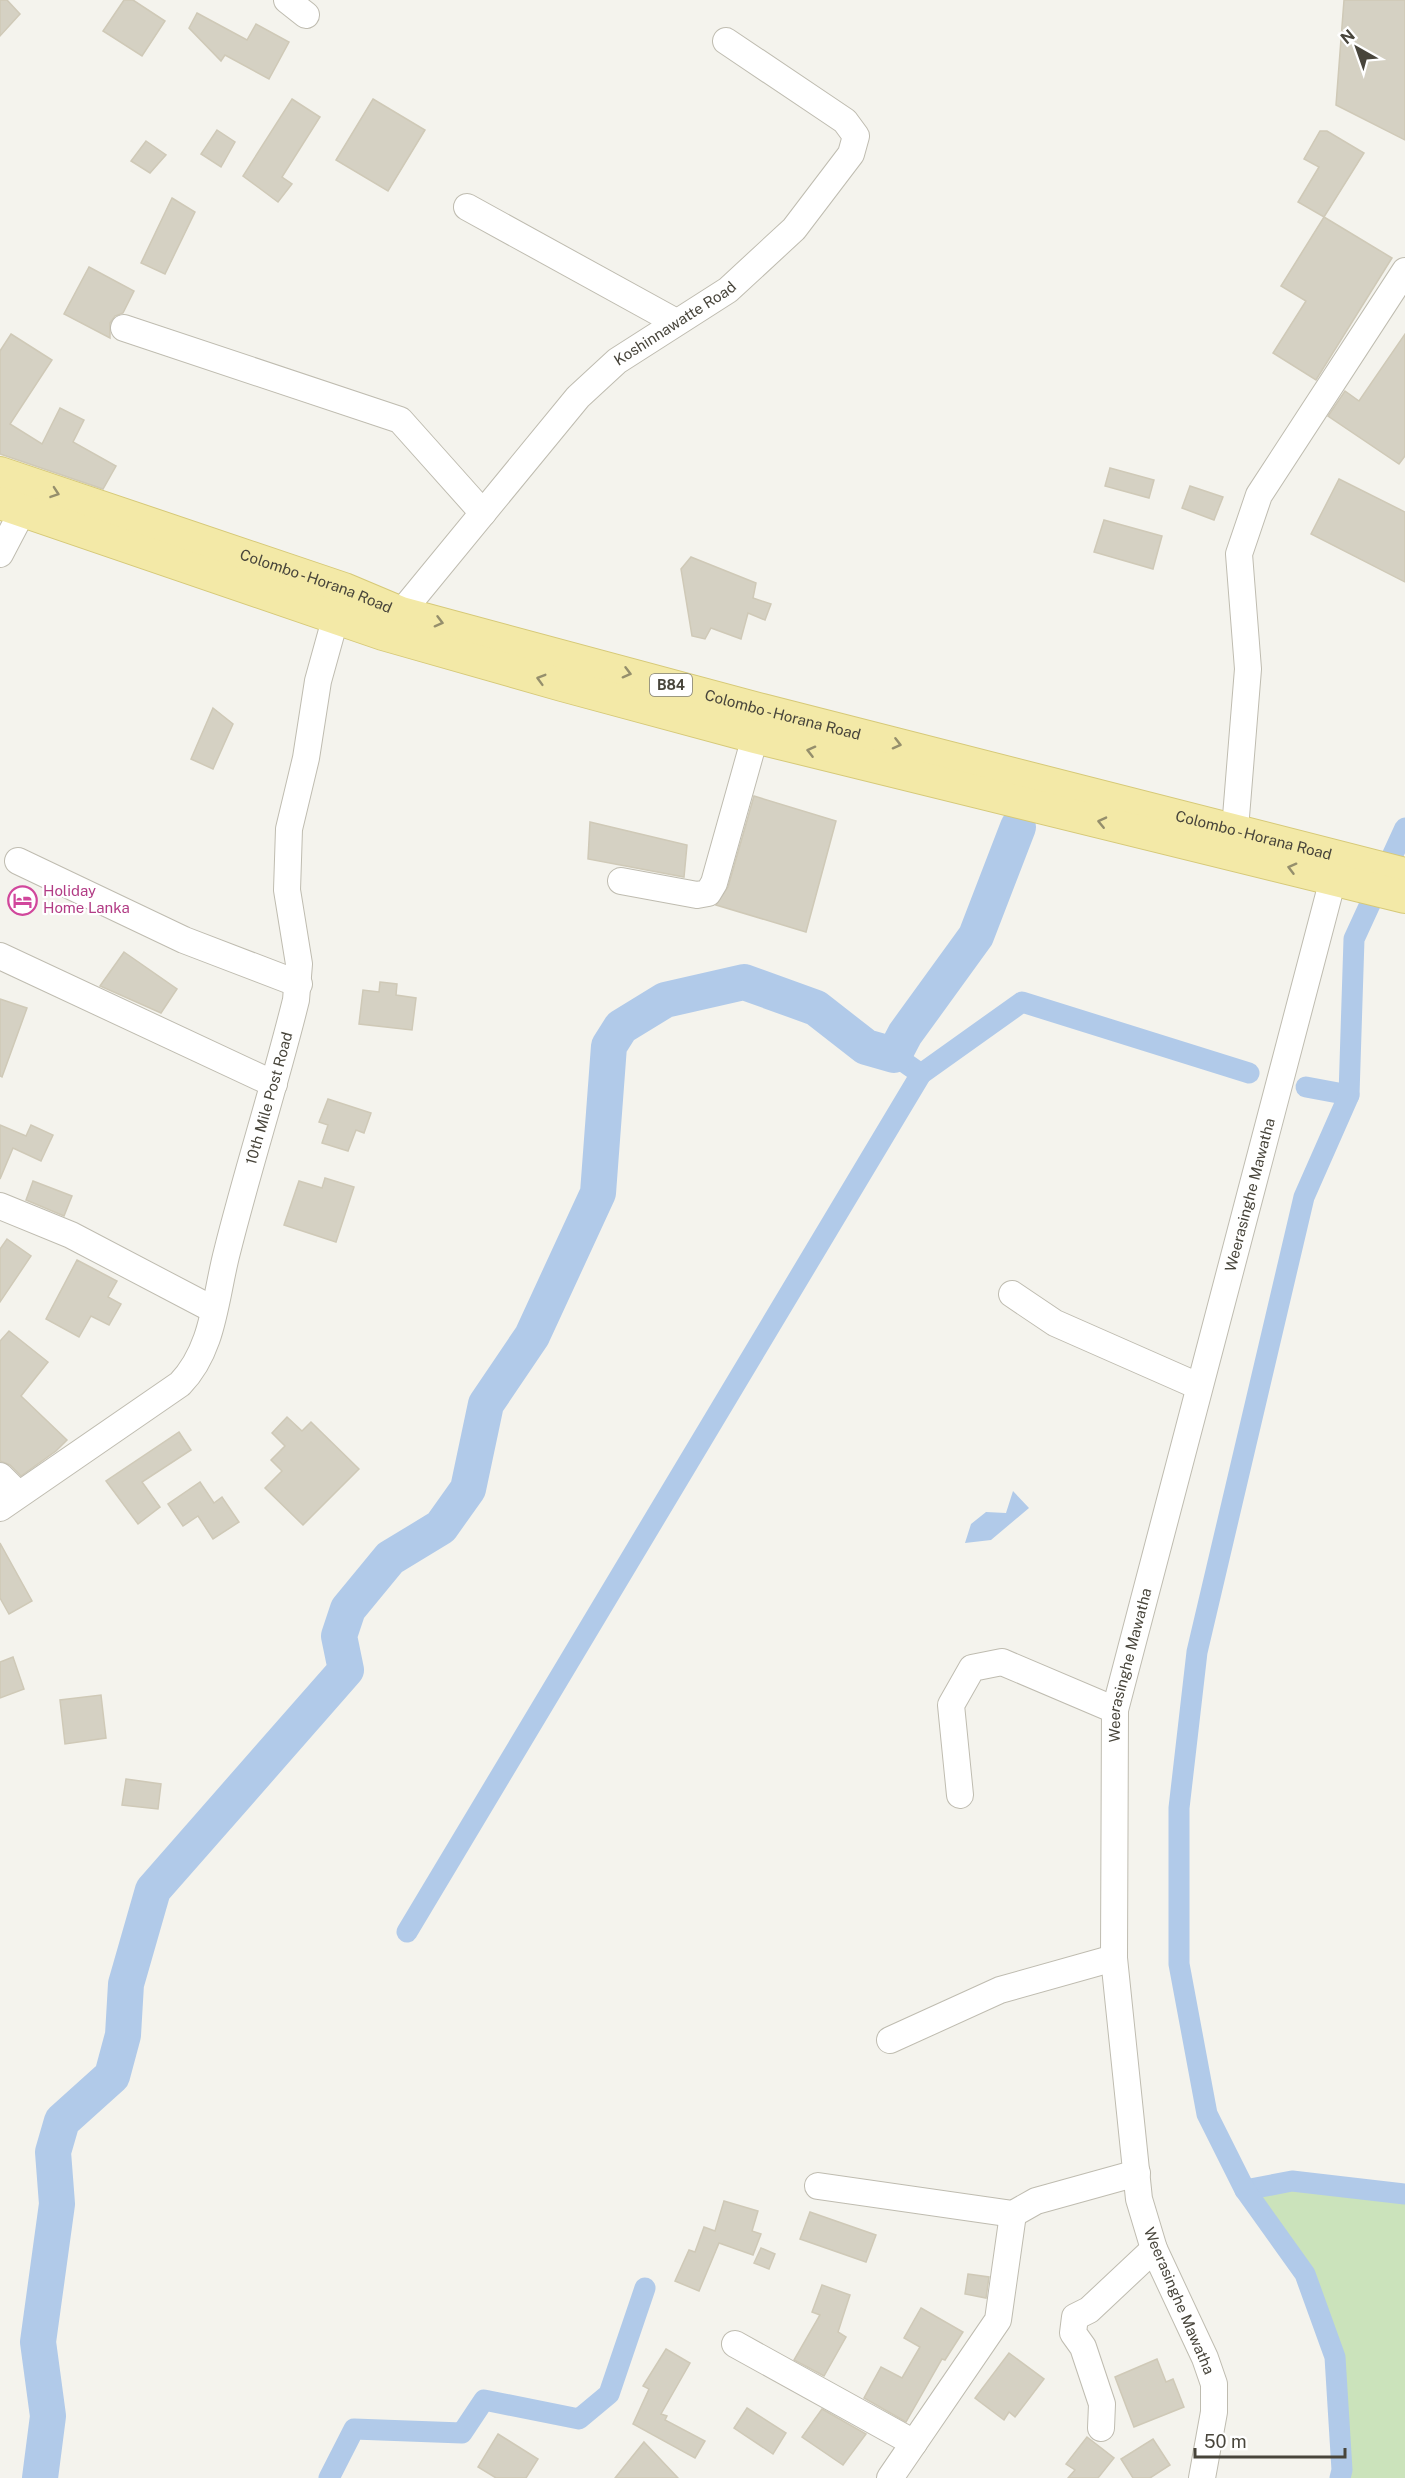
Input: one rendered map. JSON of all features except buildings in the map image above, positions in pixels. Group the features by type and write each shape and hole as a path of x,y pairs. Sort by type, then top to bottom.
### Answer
{"main road":[{"name":"Colombo - Horana Road","path":"0,473 392,623 755,737 1233,841"},
{"name":"Colombo - Horana Road","path":"11,508 339,603"},
{"name":"Colombo - Horana Road","path":"392,623 762,710 1341,870 1405,897"},
{"name":"Colombo - Horana Road","path":"1341,870 1405,874"}],"street":[{"name":"Koshinnawatte Road","path":"392,623 578,397 616,361 728,290 794,229 851,154 856,136 845,121 726,41"},
{"path":"467,207 676,322"},
{"path":"1233,841 1248,669 1239,554 1259,495 1405,271"},
{"path":"124,328 400,420 483,513"},
{"path":"0,554 11,508"},
{"name":"10th Mile Post Road","path":"9,1501 180,1384 195,1369 204,1349 227,1252 274,1084 299,984 299,964 287,890 289,829 306,758 318,681 339,603"},
{"path":"621,881 697,895 708,893 714,883 755,737"},
{"path":"18,861 184,940 299,984"},
{"name":"Weerasinghe Mawatha","path":"1202,2478 1214,2412 1214,2384 1205,2358 1154,2249 1139,2199 1114,1958 1115,1710 1198,1386 1341,870"},
{"path":"0,956 274,1084"},
{"path":"0,1206 71,1235 214,1310"},
{"path":"1012,1294 1055,1323 1198,1386"},
{"path":"0,1476 9,1501"},
{"path":"960,1795 951,1706 972,1668 1002,1662 1115,1710"},
{"path":"890,2040 1000,1990 1114,1958"},
{"path":"818,2186 1012,2214 1036,2201 1137,2173"},
{"path":"890,2478 998,2320 1012,2214"},
{"path":"1101,2428 1102,2404 1083,2347 1073,2333 1075,2317 1089,2310 1154,2249"},
{"path":"735,2344 914,2443"}],"green space":[{"path":"1297,2188 1405,2202 1405,2478 1347,2478 1350,2468 1341,2356 1312,2274 1256,2194"}],"water":[{"path":"1013,1491 1029,1508 991,1540 965,1543 971,1524 986,1512 1006,1513"}],"waterway":[{"path":"40,2478 48,2416 38,2342 57,2204 53,2152 62,2121 112,2076 123,2035 126,1984 153,1890 346,1670 339,1636 348,1609 390,1558 441,1527 468,1489 486,1404 532,1336 598,1193 609,1046 621,1027 665,1000 744,982 816,1008 866,1047 894,1055 905,1034 976,936 1018,827"},
{"path":"1340,2478 1342,2470 1335,2357 1305,2274 1245,2190 1207,2114 1179,1964 1179,1808 1197,1652 1304,1197 1349,1095 1354,939 1405,828"},
{"path":"921,1074 1022,1002 1249,1073"},
{"path":"407,1932 921,1074 894,1055"},
{"path":"1306,1087 1349,1095"},
{"path":"1245,2190 1292,2181 1405,2194"},
{"path":"329,2478 354,2429 462,2433 484,2400 579,2419 609,2394 645,2288"}],"place":[{"name":"Holiday Home Lanka","path":"22,900"}]}
